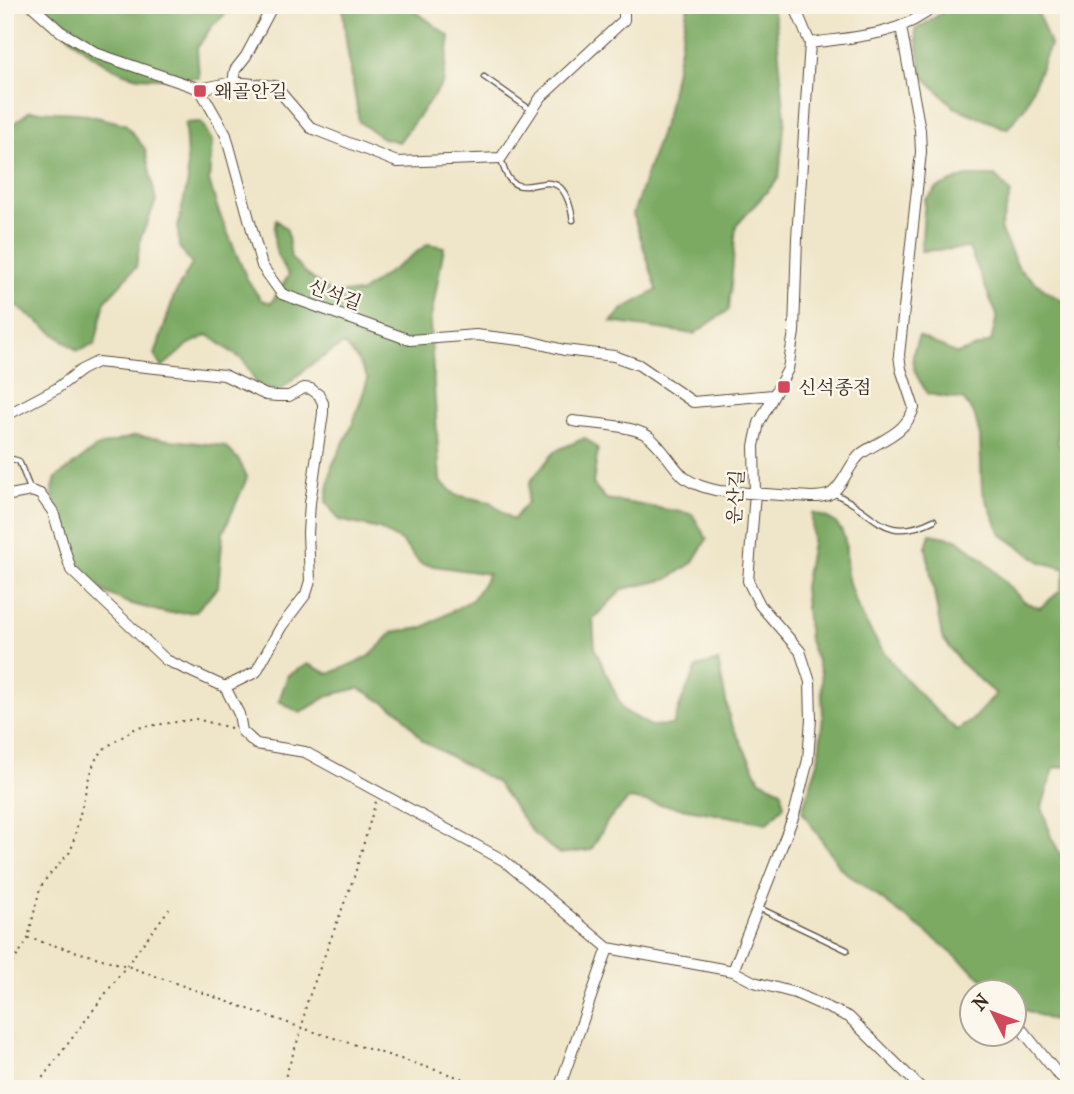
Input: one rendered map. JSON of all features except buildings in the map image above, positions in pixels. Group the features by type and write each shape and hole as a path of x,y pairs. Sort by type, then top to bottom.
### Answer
{"street":[{"path":"31,5 60,32 98,54 200,89 233,82 275,86 311,128 397,162 501,158 541,97 624,20 624,5"},
{"path":"233,82 235,70 246,56 273,5"},
{"name":"운산길","path":"733,971 794,815 808,760 811,719 810,682 800,651 760,605 748,581 755,494 754,446 758,424 788,369 794,332 797,238 810,43 794,5"},
{"path":"810,43 880,34 901,27 936,5"},
{"path":"573,421 646,434 684,477 719,491 811,497 832,492 857,458 899,431 912,415 914,408 899,355 921,141 901,27"},
{"name":"신석길","path":"200,89 226,135 262,266 282,294 410,340 475,335 529,341 564,350 614,356 639,365 693,401 773,395"},
{"path":"5,416 97,362 224,375 266,395 289,396 304,388 311,389 318,395 323,403 323,413 310,503 310,581 306,594 281,626 256,672 225,687"},
{"path":"5,496 31,491 40,494 53,512 71,570 166,660 225,687 239,714 242,731 256,744 305,752 503,860 608,948 733,971 754,982 795,993 849,1017 922,1089"},
{"path":"559,1089 608,948"},
{"path":"1028,1037 1069,1084"}],"lane":[{"path":"484,77 532,110"},
{"path":"501,158 504,174 514,186 557,184 569,200 573,220"},
{"path":"5,457 19,461 31,491"},
{"path":"832,492 852,501 868,516 888,528 912,529 934,520"},
{"path":"758,908 847,950"}],"path":[{"path":"5,975 28,938 40,888 71,852 90,773 105,748 136,728 196,719 242,731"},
{"path":"281,1089 302,1028 306,1005 354,877 378,793"},
{"path":"34,1089 169,909"},
{"path":"28,938 127,966 302,1028 496,1089"}],"green space":[{"path":"39,5 235,5 212,26 197,48 199,78 158,78 134,76 108,65 70,37"},
{"path":"343,5 407,5 450,37 443,83 399,142 383,138 359,122"},
{"path":"688,5 771,5 776,24 785,118 779,178 736,226 729,310 694,334 611,322 623,309 657,290 633,214 668,110"},
{"path":"948,5 1035,5 1050,45 1026,105 1007,129 954,107 923,76 915,30 943,12"},
{"path":"30,111 79,113 125,124 145,149 156,201 141,237 136,267 105,301 95,344 78,351 11,302 5,303 5,130"},
{"path":"201,122 212,141 209,181 218,210 247,279 261,300 271,303 289,275 276,249 276,220 287,230 291,258 331,292 360,293 428,244 444,247 430,323 440,481 456,495 490,502 513,520 527,503 530,482 555,451 585,438 598,449 593,484 606,499 692,514 707,539 692,563 668,579 623,589 593,619 595,649 623,710 651,726 673,725 697,667 718,661 730,721 760,780 781,790 784,806 767,823 629,799 609,819 591,850 559,854 534,834 497,783 423,741 400,712 359,688 330,695 300,713 279,701 288,675 308,664 329,674 370,656 393,632 422,628 473,599 489,574 421,564 402,542 379,529 339,520 326,502 332,466 352,426 368,379 357,359 344,344 309,366 280,391 258,387 244,361 208,335 189,344 162,367 155,355 174,296 192,264 179,247 178,226 188,181 185,123"},
{"path":"966,176 995,176 1011,193 1000,229 1019,269 1069,305 1069,403 1059,415 1058,443 1069,455 1069,766 1054,768 1042,807 1051,837 1069,870 1069,1027 1028,1011 1028,978 982,978 841,869 802,811 818,762 823,716 821,672 809,640 804,587 812,543 812,513 833,521 842,532 848,579 855,601 877,642 907,681 957,730 971,721 996,694 962,664 942,637 926,547 930,534 957,539 984,560 1024,602 1040,608 1060,591 1066,569 1041,562 1001,534 982,490 980,437 975,416 964,400 928,394 913,366 913,353 919,336 957,354 991,342 997,315 969,248 921,251 925,199 937,188"},
{"path":"135,436 225,446 239,460 247,478 223,533 218,587 195,612 166,613 128,603 108,594 73,565 52,492 56,478 97,447"}],"railway":[{"path":"1062,5 1069,16"}],"place":[{"name":"왜골안길","path":"200,91"},
{"name":"신석종점","path":"784,387"}]}
